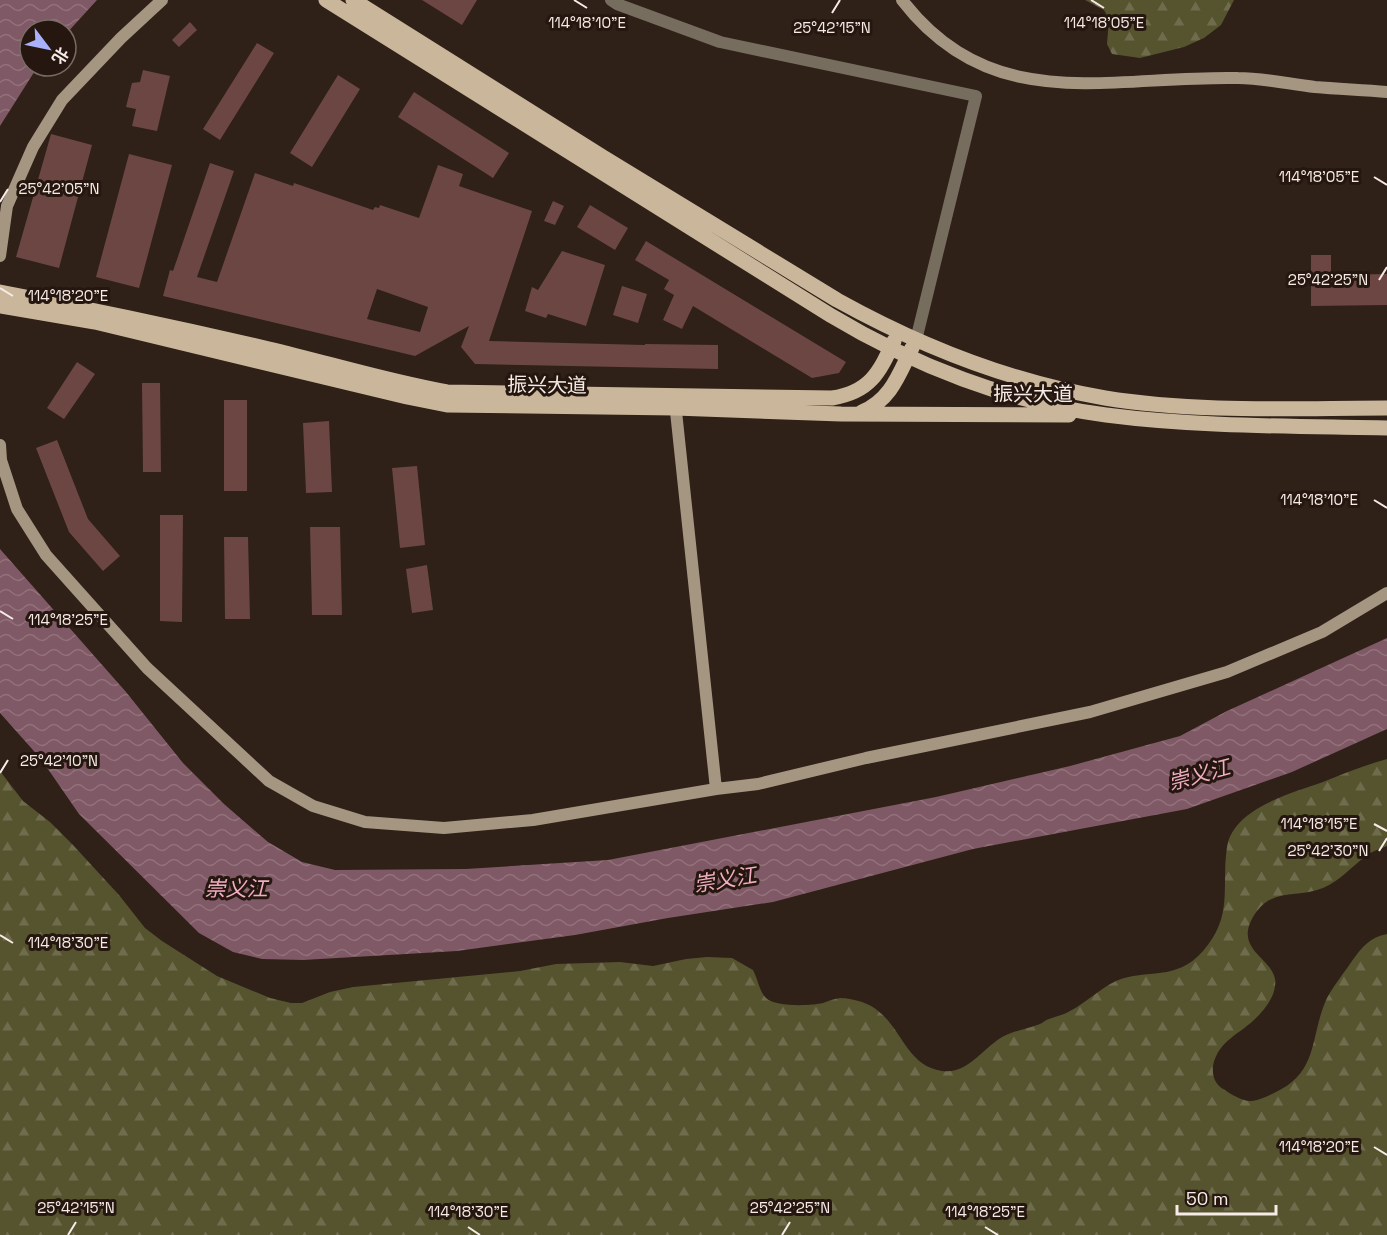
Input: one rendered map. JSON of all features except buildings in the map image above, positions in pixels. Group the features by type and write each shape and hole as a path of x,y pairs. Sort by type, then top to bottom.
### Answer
{"main road":[{"path":"0,256 8,207 33,147 62,100 121,38 162,0"},
{"path":"326,0 864,336 931,368 1035,402 1104,415 1240,426 1387,428"},
{"path":"902,0 925,26 955,51 980,65 1014,77 1076,84 1240,78 1315,87 1387,92"},
{"path":"360,2 603,157 827,294 916,340 1039,384 1106,398 1239,408 1387,408"},
{"name":"振兴大道","path":"0,292 98,310 407,385 447,392 675,401 841,414 1104,415"},
{"name":"振兴大道","path":"0,306 95,322 447,405 832,398 852,393 871,382 891,348"},
{"path":"891,348 898,332"},
{"path":"841,414 861,412 879,403 891,390 916,340"},
{"path":"675,401 716,789"},
{"path":"0,445 1,460 17,509 46,555 147,668 269,781 313,806 365,822 444,828 533,820 758,784 866,758 1101,709 1227,672 1322,632 1387,593"}],"street":[{"path":"611,0 720,42 976,96 916,340"}],"green space":[{"path":"1085,0 1234,0 1221,25 1204,38 1184,47 1140,58 1112,54 1107,44 1109,19 1104,10"},
{"path":"1387,759 1387,846 1368,854 1340,878 1323,888 1279,896 1271,899 1257,911 1249,925 1248,936 1251,945 1274,976 1273,994 1260,1014 1220,1050 1213,1070 1220,1087 1248,1101 1263,1098 1289,1084 1306,1064 1321,1012 1333,988 1363,947 1371,940 1387,934 1387,1235 0,1235 0,771 23,801 50,822 73,845 119,895 145,928 217,976 270,998 302,1003 330,992 353,987 520,971 556,964 620,962 653,966 686,959 732,958 753,970 762,992 770,1001 802,1005 843,998 862,1002 886,1018 918,1060 928,1067 952,1071 970,1063 1002,1037 1068,1012 1116,981 1139,975 1172,971 1193,961 1213,938 1219,926 1223,913 1227,847 1232,833 1240,822 1252,812 1281,797"}],"water":[{"path":"0,0 97,0 78,21 78,18 18,18 18,78 30,78 0,126"},
{"name":"崇义江","path":"0,549 126,692 183,763 224,804 268,842 302,862 335,870 466,869 608,860 936,797 1070,766 1180,736 1227,711 1387,638 1387,729 1292,772 1187,809 973,849 773,902 575,935 457,951 303,960 262,959 233,952 199,933 79,814 41,759 0,713"}]}
